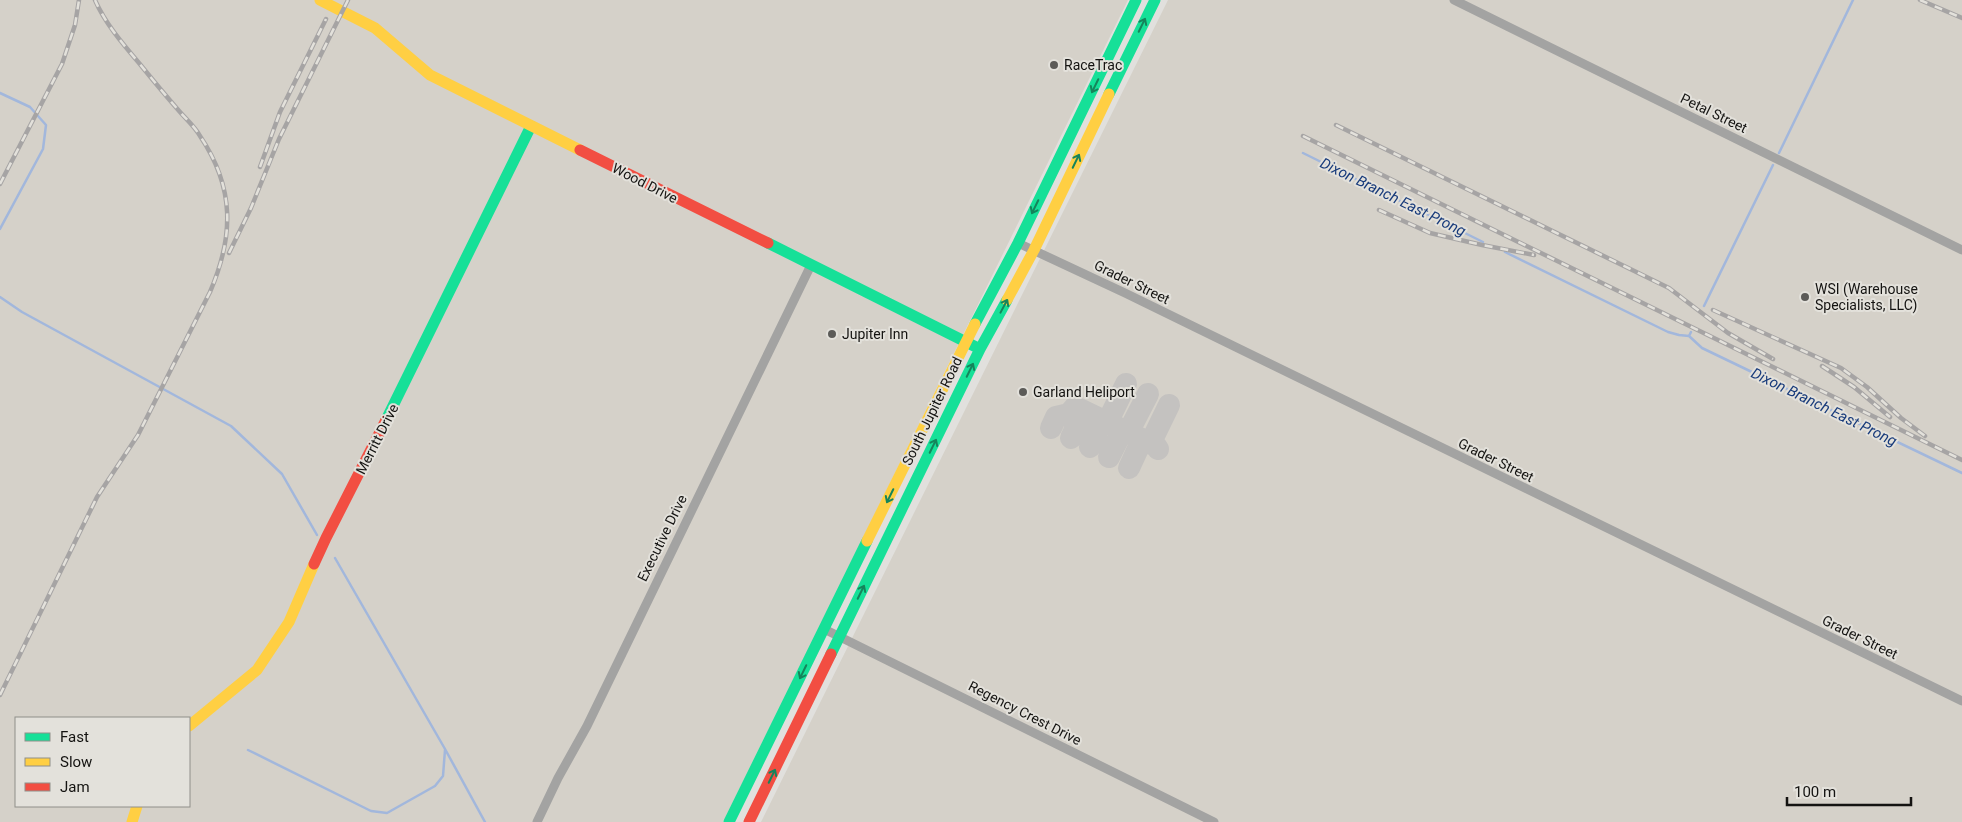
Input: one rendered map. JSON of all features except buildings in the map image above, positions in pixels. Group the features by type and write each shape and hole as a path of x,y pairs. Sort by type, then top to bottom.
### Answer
{"main road":[{"name":"Wood Drive","path":"320,0 375,28 430,74 980,349"},
{"name":"South Jupiter Road","path":"732,817 965,342 1018,243 1136,0"},
{"name":"South Jupiter Road","path":"750,821 980,349 1034,250 1155,0"},
{"name":"Merritt Drive","path":"190,725 257,670 289,622 326,538 392,410 531,126"},
{"path":"132,822 137,807"},
{"path":"732,817 750,821"}],"street":[{"name":"Petal Street","path":"1454,0 1962,250"},
{"name":"Grader Street","path":"1018,243 1962,701"},
{"name":"Executive Drive","path":"537,822 587,726 811,265"},
{"name":"Regency Crest Drive","path":"824,629 1214,822"}],"shaded area":[{"path":"0,0 1128,0 723,822 0,822"},
{"path":"1168,0 1962,0 1962,822 761,822"}],"waterway":[{"name":"Dixon Branch East Prong","path":"1779,153 1853,0"},
{"path":"0,93 30,107 46,125 43,149 0,229"},
{"name":"Dixon Branch East Prong","path":"1303,153 1483,242"},
{"name":"Dixon Branch East Prong","path":"1704,306 1773,165"},
{"name":"Dixon Branch East Prong","path":"1505,252 1668,332 1689,336"},
{"path":"0,297 22,312 231,426 282,474 317,535"},
{"name":"Dixon Branch East Prong","path":"1691,332 1689,336 1702,348 1962,473"},
{"path":"335,558 485,822"},
{"path":"248,750 371,811 387,813 435,786 443,776 445,750"}],"taxiway":[{"path":"1110,424 1109,419 1126,384"},
{"path":"1131,434 1130,429 1148,394"},
{"path":"1152,444 1152,440 1169,405"},
{"path":"1051,428 1056,417 1069,414 1075,407 1156,446 1158,449"},
{"path":"1071,438 1082,414 1085,412"},
{"path":"1090,447 1101,423 1105,422"},
{"path":"1109,457 1121,433 1125,431"},
{"path":"1129,468 1141,442 1145,441"}],"railway":[{"path":"0,184 62,64 75,25 79,0"},
{"path":"0,695 97,497 138,435 210,292 218,271 227,232 225,193 220,174 211,155 196,130 114,33 95,0"},
{"path":"229,253 251,208 279,139 348,0"},
{"path":"1920,0 1962,18"},
{"path":"260,167 280,112 326,19"},
{"path":"1336,125 1669,288 1728,333 1773,359"},
{"path":"1303,136 1962,460"},
{"path":"1379,210 1430,233 1534,255"},
{"path":"1713,310 1841,368 1867,387 1901,418 1925,436"},
{"path":"1822,366 1854,387 1890,417"}],"traffic: fast":[{"path":"975,324 1018,243 1136,0"},
{"path":"1109,94 1155,0"},
{"path":"386,420 531,126"},
{"path":"768,243 980,349"},
{"path":"831,654 980,349 1007,300"},
{"path":"729,822 867,541"}],"traffic: slow":[{"path":"320,0 375,28 430,75 580,150"},
{"path":"1007,300 1034,250 1109,94"},
{"path":"867,541 975,324"},
{"path":"190,725 257,670 289,622 314,564"},
{"path":"132,822 137,807"}],"traffic: jam":[{"path":"580,150 768,243"},
{"path":"314,564 386,420"},
{"path":"749,822 831,654"}],"place":[{"name":"RaceTrac","path":"1054,65"},
{"name":"WSI (Warehouse Specialists, LLC)","path":"1805,297"},
{"name":"Jupiter Inn","path":"832,334"},
{"name":"Garland Heliport","path":"1023,392"}]}
